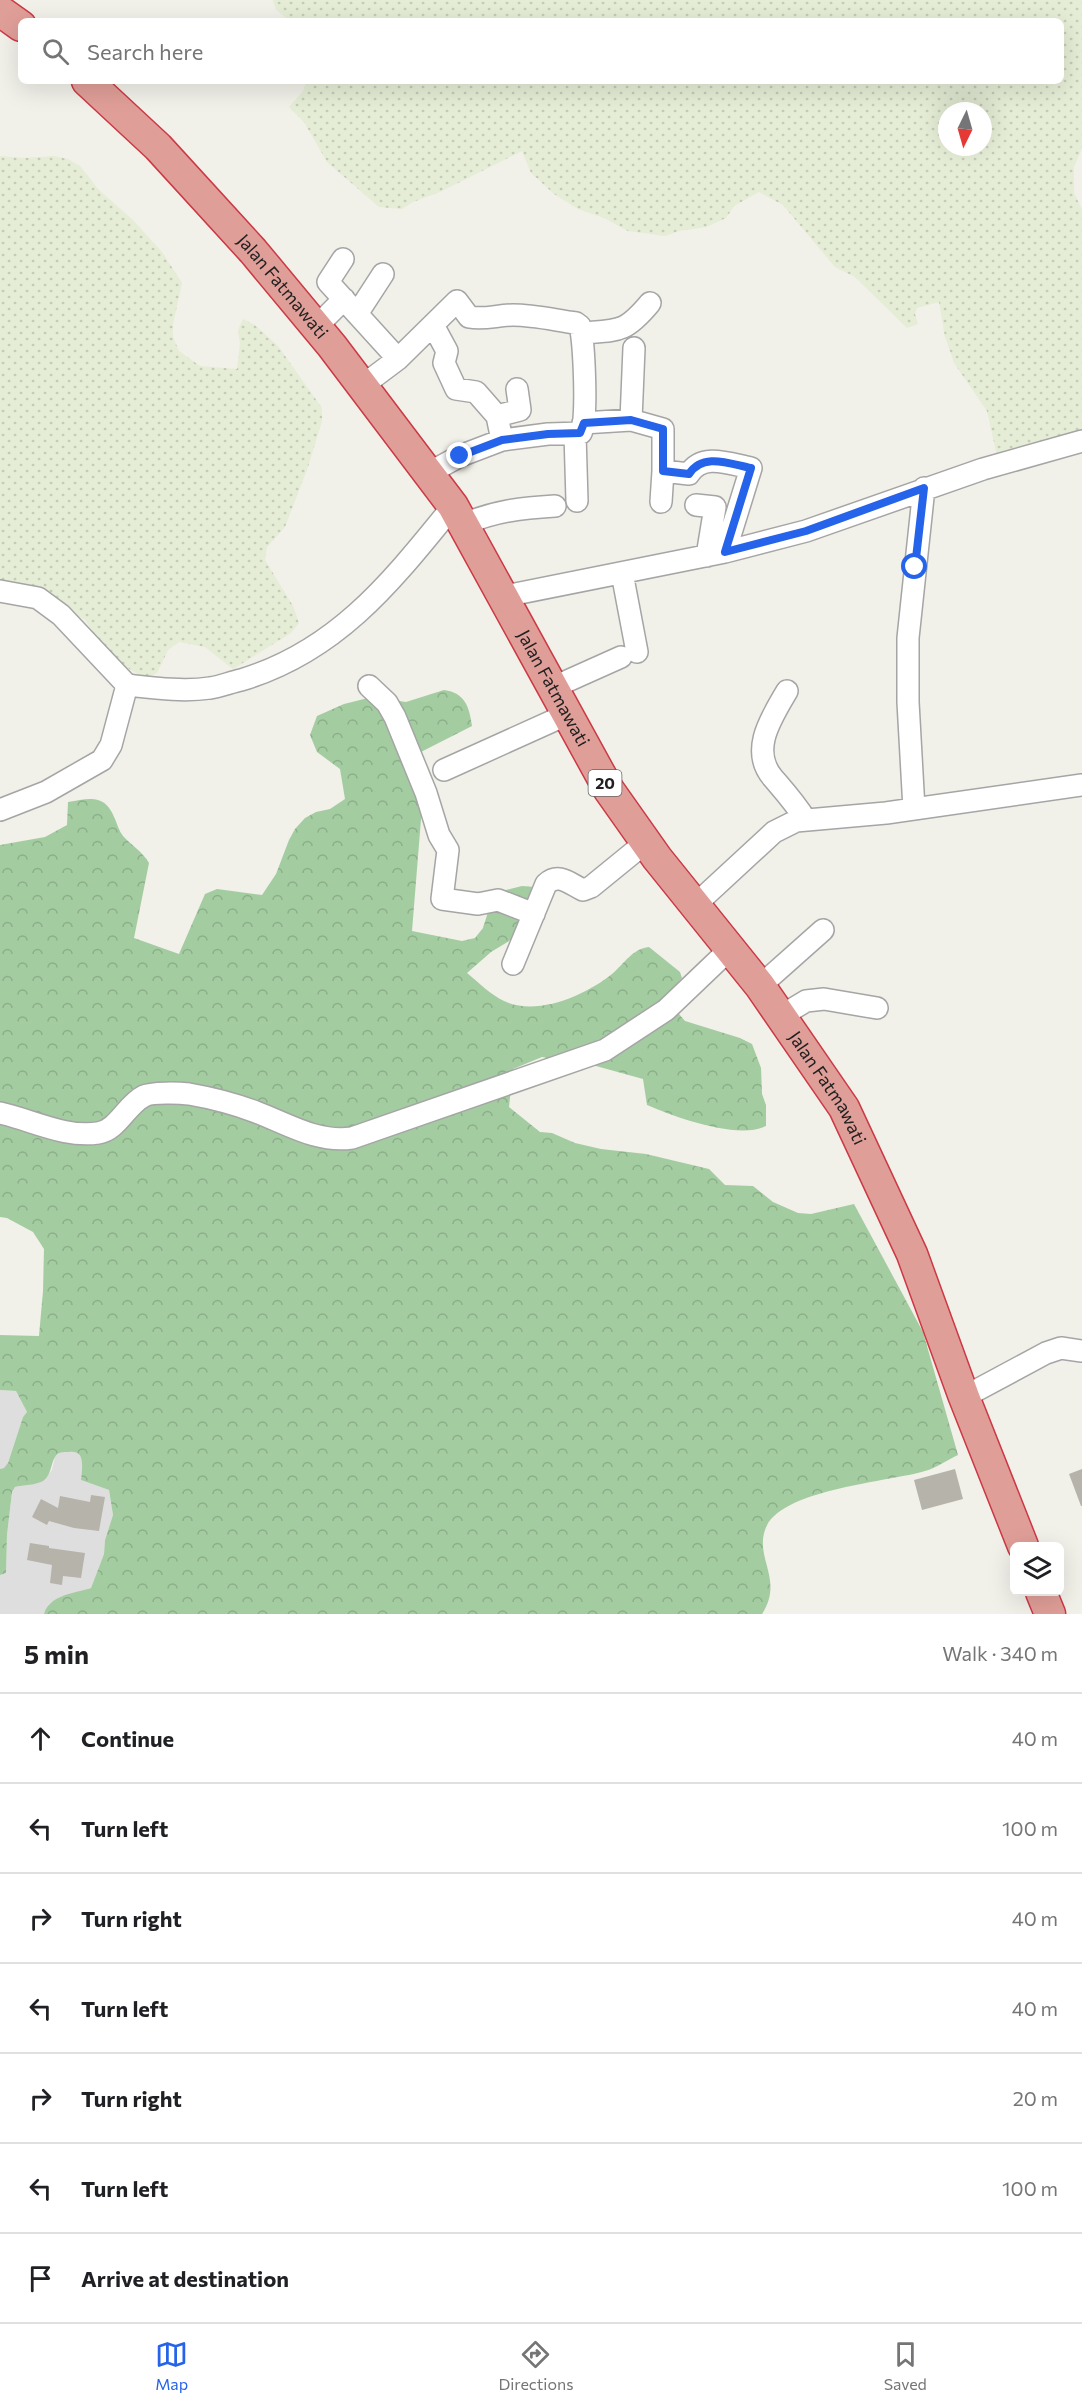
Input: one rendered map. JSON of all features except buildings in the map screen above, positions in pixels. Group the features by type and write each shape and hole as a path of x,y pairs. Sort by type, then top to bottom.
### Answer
{"highway":[{"path":"0,11 18,24"},
{"name":"Jalan Fatmawati","path":"90,84 158,147 253,250 429,473 459,515 505,596 609,790 645,843 760,986 844,1108 912,1254 964,1397 1021,1542"},
{"path":"1043,1596 1050,1614"}],"street":[{"path":"343,259 328,282 398,359"},
{"path":"316,327 350,307 383,274"},
{"path":"362,386 398,359 458,302 469,317 479,319 509,315 539,316 576,323 580,326 582,333 577,501"},
{"path":"582,333 623,329 636,320 650,303"},
{"path":"433,325 447,351 444,363 456,388 476,392 496,416 502,440"},
{"path":"631,420 634,348"},
{"path":"496,416 520,410 517,389"},
{"path":"429,473 460,456 502,440 631,420 663,429 661,502"},
{"path":"505,596 716,554 806,531 924,488 1082,441"},
{"path":"663,471 689,474 699,462 708,460 751,468 716,554"},
{"path":"914,808 908,702 908,647 924,488"},
{"path":"696,505 715,507 716,554"},
{"path":"0,591 38,598 61,615 127,685 162,689 210,688 264,673 313,647 346,625 459,515 489,514 514,508 555,506"},
{"path":"554,687 629,655 622,573"},
{"path":"0,810 46,792 102,760 111,745 127,685"},
{"path":"369,686 387,703 395,717 426,793 439,835 448,850 442,899 478,904 498,900 534,914"},
{"path":"787,691 768,724 763,739 764,760 773,777 792,798 805,819"},
{"path":"444,770 568,714"},
{"path":"695,905 774,832 796,821 827,819 1082,785"},
{"path":"513,964 546,884 551,879 566,880 583,890 591,887 645,843"},
{"path":"760,986 823,930"},
{"path":"0,1113 66,1132 99,1133 111,1127 145,1095 187,1094 246,1109 317,1137 337,1140 352,1138 606,1050 666,1010 731,948"},
{"path":"781,1016 806,1001 824,999 877,1008"},
{"path":"964,1397 1046,1353 1060,1348 1082,1351"}],"shaded area":[{"path":"0,1390 16,1391 27,1412 23,1417 8,1463 5,1468 0,1469"},
{"path":"74,1451 83,1461 81,1480 109,1490 113,1515 105,1540 104,1554 91,1588 61,1597 49,1604 44,1614 0,1614 0,1575 6,1573 7,1535 12,1492 15,1487 44,1480 52,1470 55,1457 60,1452"}],"green space":[{"path":"273,0 1082,0 1082,148 1074,167 1074,193 1082,209 1082,436 997,456 987,411 954,363 945,337 939,302 917,308 915,314 918,324 907,328 855,277 835,267 783,205 759,192 734,206 726,218 706,227 679,231 665,236 628,231 604,218 578,209 554,194 531,173 522,151 402,209 379,207 327,162 304,122 289,107 303,91 306,84 1064,84 1064,18 286,18 276,10"},
{"path":"0,156 24,158 54,156 68,159 80,166 99,190 133,220 162,252 182,283 173,324 173,337 179,351 200,366 237,369 240,343 238,330 243,319 255,325 278,346 322,408 322,421 308,467 285,527 267,547 265,560 293,606 299,623 291,633 233,669 205,647 179,642 168,650 157,673 145,679 111,657 84,619 61,609 35,586 0,581"},
{"path":"444,690 457,694 465,702 472,726 413,756 422,807 412,931 462,941 475,938 483,928 494,893 522,886 535,887 527,930 491,952 467,973 489,992 504,1001 531,1006 561,1001 589,989 612,974 633,954 649,947 680,972 682,978 668,993 666,999 685,1021 752,1044 761,1068 762,1094 766,1105 766,1126 754,1130 723,1129 689,1121 647,1105 643,1079 596,1066 542,1057 513,1069 509,1107 540,1132 552,1133 575,1143 601,1149 646,1154 709,1169 725,1185 753,1186 773,1202 798,1213 811,1214 854,1204 923,1332 958,1455 925,1471 812,1496 790,1505 774,1516 765,1530 763,1541 770,1591 762,1614 44,1614 51,1603 57,1599 91,1588 104,1554 105,1540 113,1515 109,1490 81,1480 81,1457 74,1452 59,1453 43,1481 15,1487 12,1492 7,1535 6,1573 0,1575 0,1469 8,1463 23,1417 27,1412 16,1391 0,1390 0,1335 39,1336 44,1249 33,1232 7,1218 0,1217 0,845 45,837 67,825 68,802 90,799 107,805 123,836 149,863 134,938 179,954 205,894 217,889 262,895 276,874 295,829 305,818 316,812 330,809 345,799 340,769 317,752 310,735 317,716 344,704 372,697 406,702"}],"route":[{"path":"460,456 502,440 548,434 580,433 584,423 631,420 663,429 663,471 689,474 699,462 708,460 751,468 725,552 806,531 924,488 915,567"}]}
